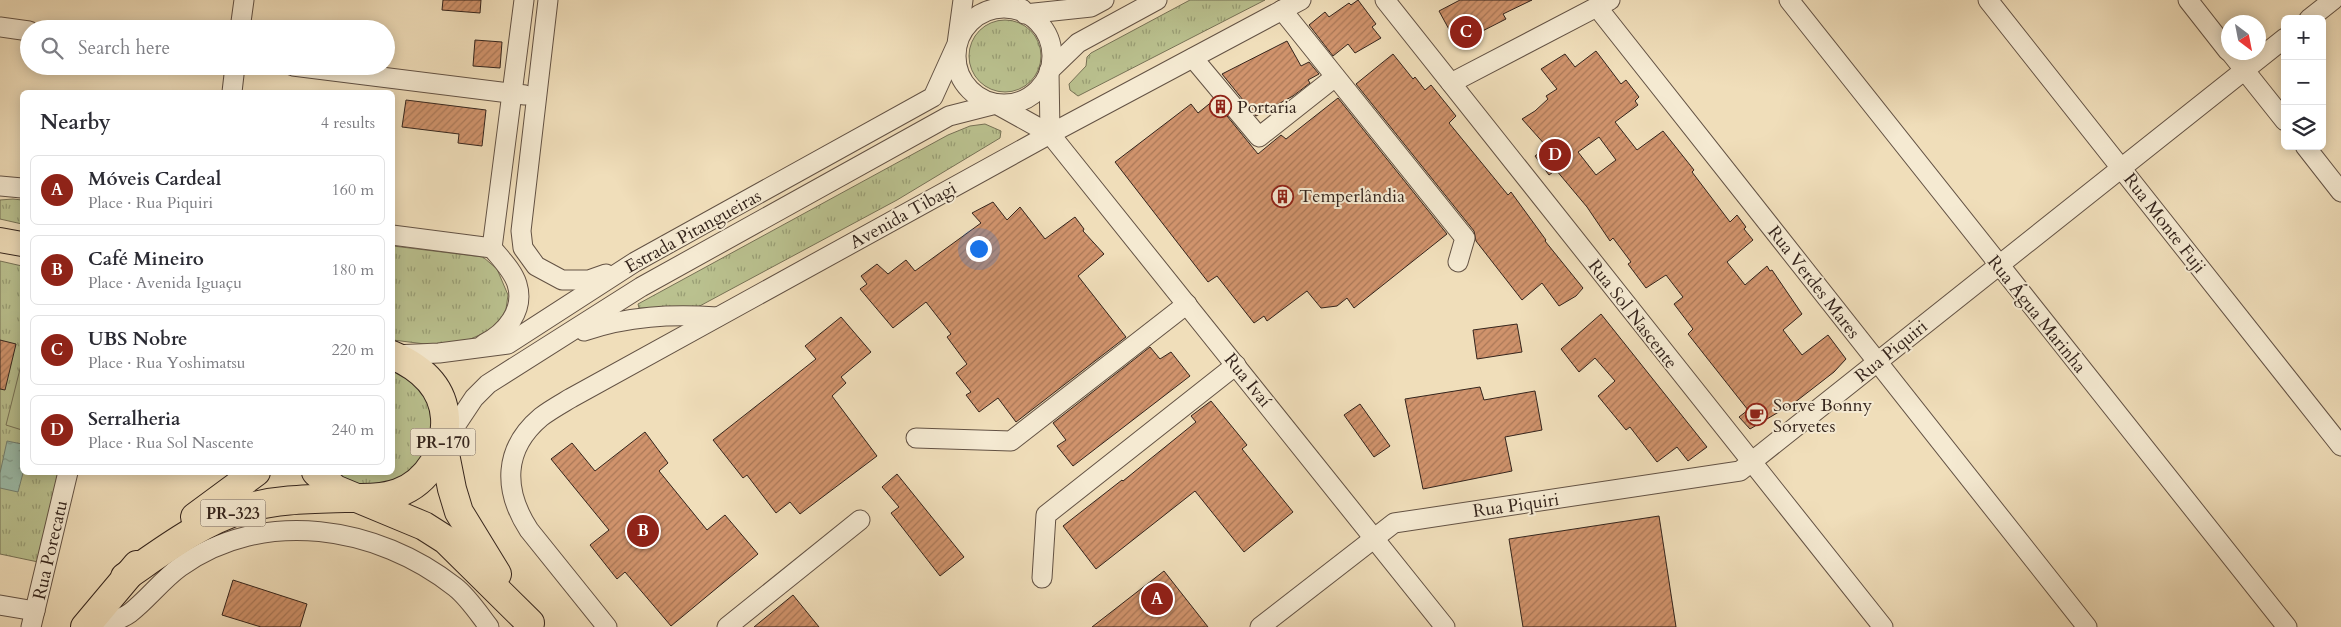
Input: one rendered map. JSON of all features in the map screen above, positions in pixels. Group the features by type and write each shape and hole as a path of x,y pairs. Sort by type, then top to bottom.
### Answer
{"highway":[{"name":"PR-170","path":"395,356 420,370 437,391 445,418 443,444 452,489 459,512 498,576 532,625"},
{"name":"PR-170","path":"357,498 398,493 416,483 429,470 443,444"},
{"name":"PR-323","path":"86,627 152,548 252,475"},
{"name":"PR-170","path":"319,475 335,489 424,526 446,540 532,625"},
{"name":"PR-323","path":"126,577 198,528 246,508 297,500 357,498"}],"main road":[{"path":"0,240 20,244"}],"street":[{"path":"241,20 244,0"},
{"path":"472,350 498,337 505,330 519,306 517,284 492,248 524,0"},
{"path":"548,0 521,231 523,248 536,266 562,280 589,280 635,262"},
{"path":"963,0 956,64 963,83 978,97 996,104 1016,103 1025,99 1040,88 1050,70 1078,43 1157,0"},
{"path":"957,44 966,27 980,15 998,9 1016,10 1020,7 1091,7 1104,0"},
{"name":"Avenida Tibagi","path":"607,627 520,516 512,495 510,480 511,463 517,446 528,430 542,416 717,317 1050,134 1301,0"},
{"name":"Rua Sol Nascente","path":"1385,0 1883,627"},
{"name":"Rua Água Marinha","path":"1788,0 2287,627"},
{"name":"Rua Monte Fuji","path":"1988,0 2341,446"},
{"path":"2188,0 2221,42"},
{"path":"2315,15 2333,0"},
{"path":"1452,83 1604,4"},
{"name":"Rua Verdes Mares","path":"1604,4 1877,363 2087,627"},
{"path":"1020,7 1040,26 1050,42 1052,52 1050,70 1050,134"},
{"path":"1282,10 1465,238 1458,262"},
{"path":"0,27 20,30"},
{"name":"Rua Piquiri","path":"1260,627 1374,536 1394,523 1740,471 2281,41"},
{"name":"Estrada Pitangueiras","path":"395,355 472,350 508,344 635,262 933,97 957,44"},
{"path":"1193,58 1259,137 1334,76"},
{"path":"2236,60 2281,116"},
{"path":"232,90 234,75"},
{"path":"366,75 537,96"},
{"name":"Estrada Pitangueiras","path":"443,444 464,410 488,384 641,287 949,116 996,104"},
{"name":"Rua Ivaí","path":"996,104 1050,134 1445,627"},
{"path":"2307,150 2341,192"},
{"path":"0,186 20,188"},
{"path":"395,235 492,248"},
{"path":"916,438 1011,441 1187,304"},
{"path":"557,341 599,326 630,318 663,316 717,317"},
{"path":"1042,578 1046,516 1236,365"},
{"name":"Rua Porecatu","path":"33,619 67,475"},
{"path":"727,627 860,520"},
{"path":"91,627 114,621 129,614 180,567 216,547 256,533 298,530 335,532 388,547 422,563 457,588 490,627"},
{"path":"0,605 33,619"}],"green space":[{"path":"1190,0 1265,0 1078,96 1070,90 1069,84 1086,66 1087,57 1091,53"},
{"path":"1005,20 1025,26 1035,36 1041,56 1035,76 1025,86 1005,92 985,86 975,76 969,56 975,36 985,26"},
{"path":"985,124 1001,131 1000,138 897,200 696,308 639,308 638,304 948,135 970,126"},
{"path":"0,200 20,200 20,224 0,219"},
{"path":"395,246 483,257 497,269 508,295 506,309 500,321 489,331 468,340 433,345 395,340"},
{"path":"0,261 20,266 20,475 63,475 43,563 0,554"},
{"path":"20,369 20,429 6,425"},
{"path":"395,369 426,393 435,429 422,463 392,484 356,486 336,475 395,475"}],"water":[{"path":"7,441 20,444 20,475 22,475 18,492 0,488 0,473"}],"building":[{"path":"443,0 481,0 480,13 442,10"},
{"path":"1358,0 1376,24 1372,27 1381,38 1355,53 1348,44 1333,56 1309,25 1325,12 1329,17 1349,3 1351,5"},
{"path":"1460,0 1532,0 1503,14 1506,19 1457,44 1439,11"},
{"path":"475,40 502,42 500,68 473,66"},
{"path":"1287,41 1301,66 1309,62 1319,74 1308,80 1310,83 1293,96 1256,116 1222,74"},
{"path":"1596,51 1621,84 1626,80 1639,97 1635,101 1638,105 1615,122 1637,150 1663,131 1694,170 1692,172 1730,222 1737,215 1746,227 1744,229 1753,240 1727,262 1745,285 1767,266 1770,271 1772,270 1802,314 1783,330 1802,355 1828,335 1846,359 1834,372 1794,403 1750,429 1739,417 1748,410 1688,334 1693,329 1674,304 1683,297 1666,275 1646,288 1628,264 1631,262 1613,238 1610,241 1587,207 1556,170 1549,175 1535,156 1547,147 1522,119 1535,111 1548,99 1546,96 1557,89 1541,69 1565,54 1575,67","holes":["1599,137 1616,160 1596,175 1578,152"]},
{"path":"1393,54 1413,79 1415,77 1425,90 1431,85 1456,116 1449,123 1508,195 1511,192 1545,241 1583,288 1576,296 1559,306 1542,283 1522,300 1476,241 1474,231 1356,84"},
{"name":"Temperlândia","path":"1338,98 1447,234 1354,308 1347,298 1337,306 1321,308 1307,291 1267,321 1264,316 1254,323 1217,276 1208,282 1115,162 1191,104 1198,113 1214,100 1258,154 1281,135 1286,139"},
{"path":"406,100 486,110 482,146 458,143 459,134 402,127"},
{"path":"993,202 1007,220 1020,207 1045,239 1075,217 1084,229 1083,231 1104,254 1078,276 1126,337 1016,422 998,398 979,412 966,395 971,392 956,373 967,364 947,337 951,334 926,302 893,328 860,289 867,284 861,276 877,264 888,274 906,260 915,271 981,223 972,213"},
{"path":"1601,314 1707,447 1688,461 1677,447 1657,462 1630,427 1626,430 1598,396 1615,381 1595,358 1579,372 1561,349"},
{"path":"841,317 871,352 841,377 846,383 832,396 877,456 800,514 790,502 776,513 747,475 743,478 713,440 816,359 805,346"},
{"path":"1517,324 1522,352 1477,359 1473,330"},
{"path":"0,340 16,344 5,390 0,389"},
{"path":"1150,347 1160,359 1171,352 1190,376 1073,466 1057,446 1066,440 1053,423"},
{"path":"1480,387 1484,400 1535,391 1542,430 1505,437 1512,471 1423,489 1405,399"},
{"path":"1211,401 1247,445 1242,449 1293,512 1244,552 1195,491 1096,569 1063,526 1123,481 1196,422 1191,416"},
{"path":"1360,404 1390,446 1374,457 1344,415"},
{"path":"645,432 668,463 659,471 707,530 725,515 758,554 671,626 625,572 617,579 590,545 609,530 551,459 572,443 595,471"},
{"path":"897,474 964,557 940,576 891,513 899,507 882,487"},
{"path":"1659,516 1676,627 1523,627 1509,539"},
{"path":"1164,571 1208,627 1092,627"},
{"path":"233,580 307,604 300,627 261,627 222,615"},
{"path":"793,595 819,627 754,627"}],"place":[{"name":"UBS Nobre","path":"1466,32"},
{"name":"Portaria","path":"1221,107"},
{"name":"Serralheria","path":"1555,155"},
{"name":"Temperlândia","path":"1283,196"},
{"name":"Sorve Bonny Sorvetes","path":"1757,415"},
{"name":"Café Mineiro","path":"643,531"},
{"name":"Móveis Cardeal","path":"1157,599"}]}
